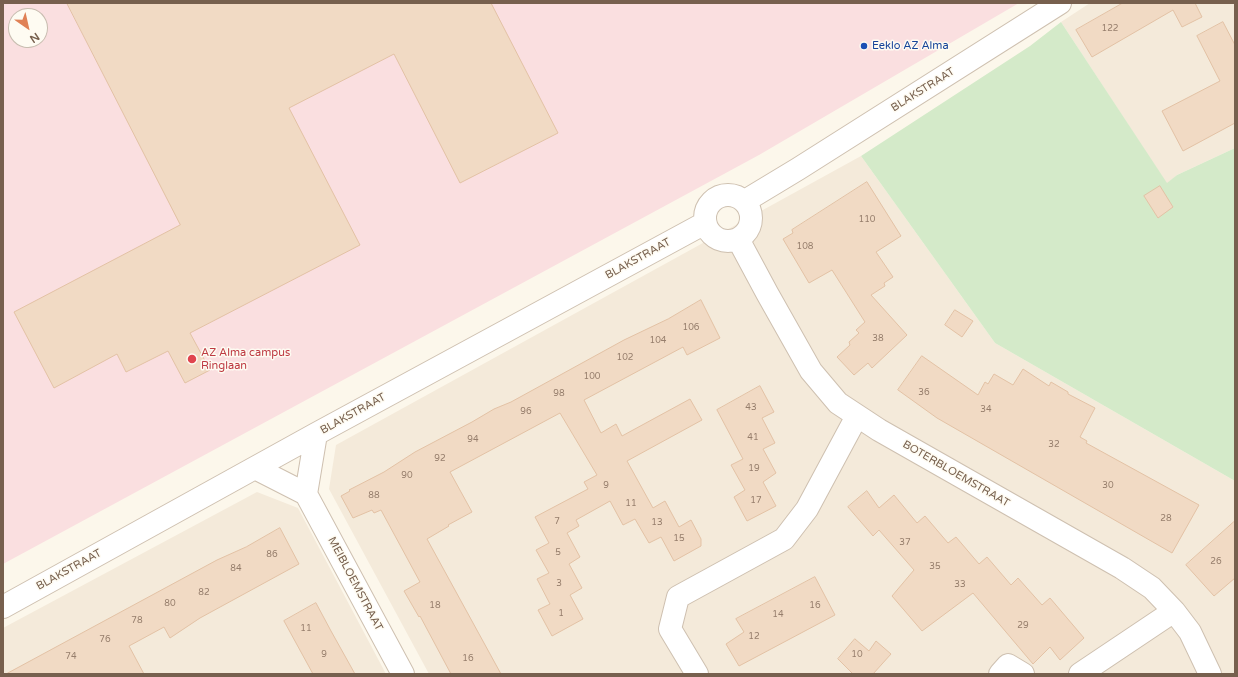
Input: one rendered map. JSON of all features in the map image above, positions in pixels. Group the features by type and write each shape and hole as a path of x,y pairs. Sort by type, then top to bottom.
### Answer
{"street":[{"name":"BLAKSTRAAT","path":"745,201 805,165 1060,3"},
{"path":"731,194 738,196 745,201 751,212 751,221 744,235 738,239 722,241 709,232 705,223 706,209 710,202 717,197 731,194"},
{"name":"BLAKSTRAAT","path":"3,607 316,434 705,223"},
{"name":"BOTERBLOEMSTRAAT","path":"738,239 766,294 811,371 838,403 879,430 1122,568 1152,588 1174,611 1190,632 1210,674"},
{"path":"697,674 670,629 678,597 784,539 807,509 857,416"},
{"path":"255,468 306,494 316,434"},
{"name":"MEIBLOEMSTRAAT","path":"306,494 403,674"},
{"path":"1080,674 1174,611"},
{"path":"1000,674 1008,665 1024,674"}],"shaded area":[{"name":"AZ Alma campus Ringlaan","path":"3,3 1019,3 759,155 3,564"},
{"path":"1090,3 1235,3 1235,148 1177,175 1167,184 1061,22"},
{"path":"861,156 995,343 1235,481 1235,674 429,674 329,489 336,445"},
{"path":"257,492 298,508 386,674 3,674 3,628"}],"green space":[{"path":"1061,22 1167,183 1177,175 1235,148 1235,481 995,343 861,156 1030,46"}],"building":[{"path":"67,3 491,3 558,133 460,183 394,54 289,108 360,245 190,333 210,370 185,383 168,351 126,372 117,354 54,388 14,312 180,225"},
{"path":"1123,3 1195,3 1202,17 1182,27 1173,10 1092,57 1076,30"},
{"path":"1223,22 1235,45 1235,123 1183,151 1162,111 1220,81 1197,36"},
{"path":"867,182 901,236 876,252 893,277 884,283 885,286 871,295 907,335 872,368 868,363 854,375 837,357 850,345 849,342 859,333 856,330 865,322 832,270 809,283 783,239 793,233 792,230"},
{"path":"1160,186 1173,207 1158,218 1144,196"},
{"path":"701,300 720,338 687,355 683,347 584,400 601,433 616,424 622,436 690,399 702,420 627,461 653,508 665,501 679,527 691,520 701,539 701,546 674,561 661,537 649,543 635,519 623,525 610,501 576,520 579,526 567,533 580,557 569,564 582,588 570,595 583,619 552,636 538,610 550,604 537,579 549,573 536,550 549,543 535,517 588,489 584,482 597,475 560,413 450,472 472,512 448,525 449,526 427,539 501,674 451,674 420,616 419,617 404,591 420,582 381,510 374,513 372,510 353,518 341,496 350,491 349,490 384,472 415,452 494,409 511,402 624,340 668,319"},
{"path":"955,310 973,321 962,337 945,325"},
{"path":"922,356 978,395 985,382 988,384 994,374 1013,385 1023,369 1049,386 1051,382 1068,392 1068,394 1095,408 1080,437 1087,441 1086,443 1199,505 1172,553 937,418 898,390"},
{"path":"760,386 774,412 762,418 775,443 763,449 776,473 763,482 776,506 747,521 734,497 745,490 731,465 743,459 717,410"},
{"path":"867,491 879,508 894,495 917,523 925,516 948,543 956,537 979,564 987,557 1011,585 1018,578 1042,605 1050,598 1084,638 1060,660 1050,647 1033,664 973,593 922,631 892,596 914,570 879,530 873,536 848,507"},
{"path":"1235,521 1235,578 1214,596 1186,565"},
{"path":"280,528 299,564 200,618 170,638 164,627 129,646 144,674 6,674 217,560 246,547"},
{"path":"815,577 835,615 739,666 726,644 744,632 736,619"},
{"path":"316,603 355,674 313,674 284,621"},
{"path":"855,639 869,651 876,641 891,654 873,674 851,674 852,673 838,659"}],"place":[{"name":"Eeklo AZ Alma","path":"864,46"},
{"name":"AZ Alma campus Ringlaan","path":"192,359"}]}
